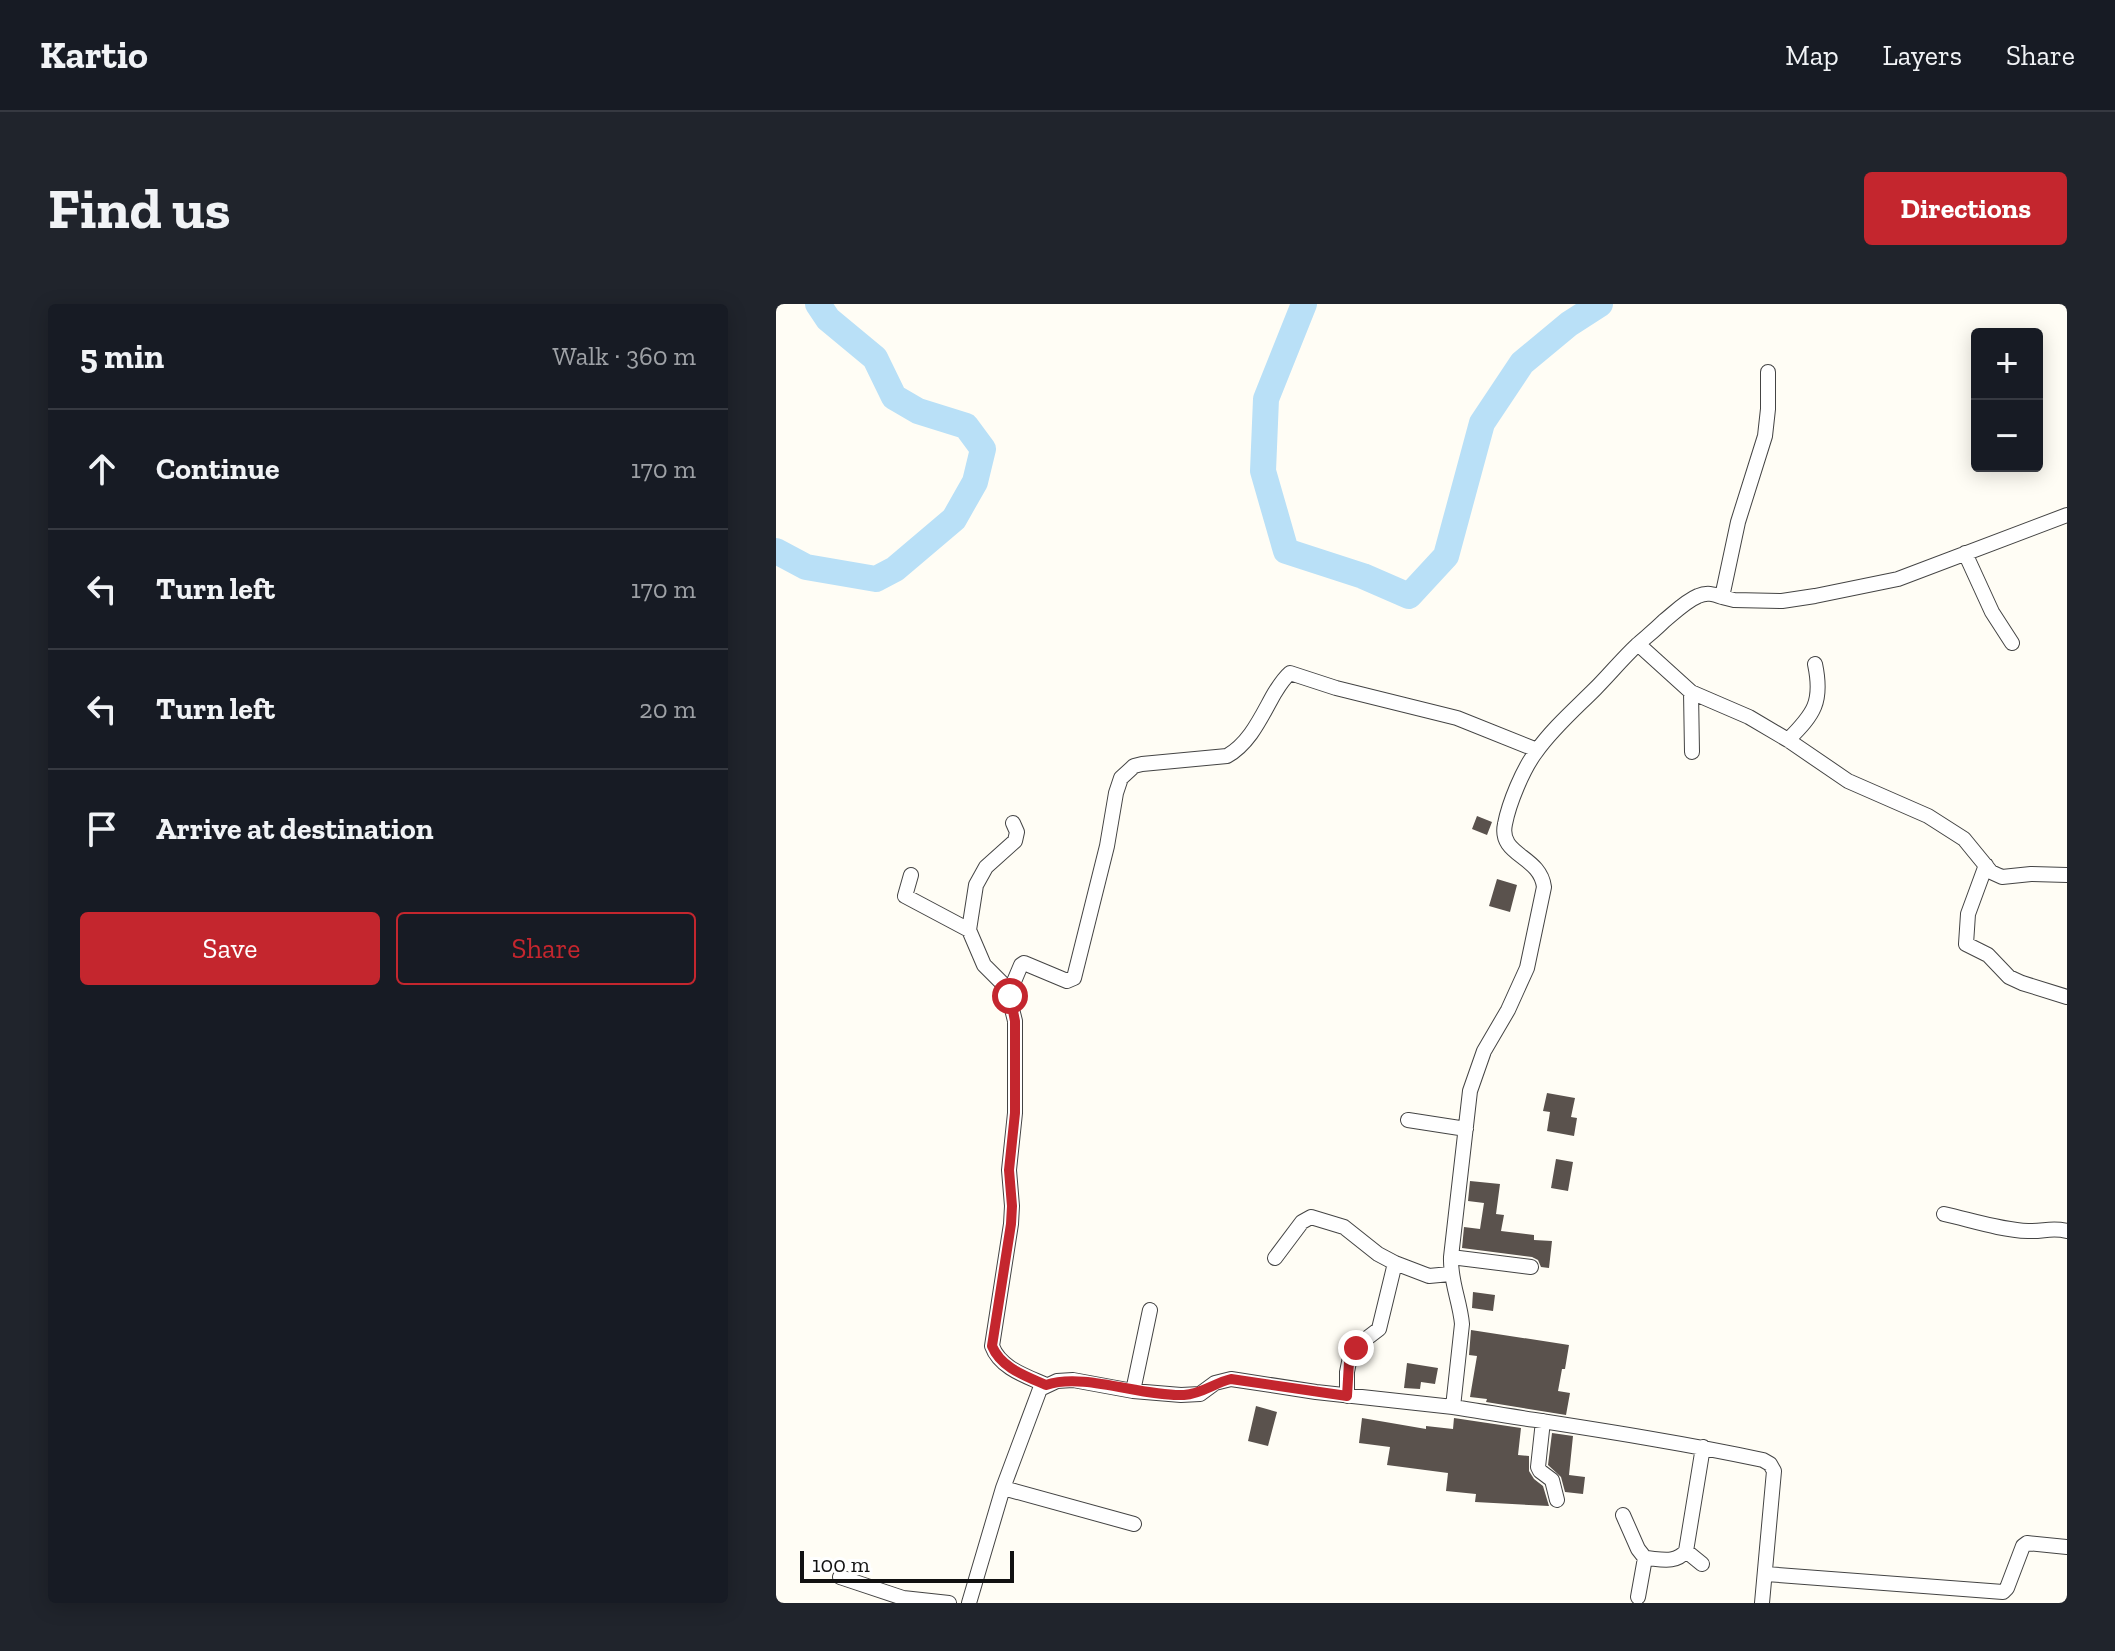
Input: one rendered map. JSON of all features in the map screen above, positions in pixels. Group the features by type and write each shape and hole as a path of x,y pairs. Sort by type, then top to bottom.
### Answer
{"street":[{"path":"1722,597 1738,522 1765,436 1768,372"},
{"path":"1453,1407 1462,1324 1450,1274 1470,1091 1478,1065 1527,968 1544,887 1543,877 1534,864 1517,854 1504,835 1515,795 1537,750 1638,644 1695,597 1709,593 1734,600 1761,601 1815,596 1898,579 2067,515"},
{"path":"1965,553 1992,612 2012,643"},
{"path":"1638,644 1691,692 1749,717 1848,781 1928,816 1964,839 1991,872 2002,877 2067,875"},
{"path":"1788,740 1815,709 1818,696 1815,664"},
{"path":"1046,1385 1006,1365 992,1346 1011,1215 1009,1170 1015,1113 1015,1021 1010,991 1024,963 1067,981 1074,978 1121,778 1134,766 1142,764 1227,756 1239,749 1290,673 1336,688 1457,718 1537,750"},
{"path":"1691,692 1692,752"},
{"path":"1010,991 984,965 969,930 976,885 986,867 1015,841 1017,832 1013,823"},
{"path":"1986,865 1968,914 1966,944 1988,955 2009,977 2067,997"},
{"path":"911,875 905,896 969,930"},
{"path":"1408,1120 1466,1129"},
{"path":"1944,1214 2020,1230 2053,1228 2067,1231"},
{"path":"1275,1258 1302,1222 1311,1217 1344,1227 1378,1254 1395,1263 1429,1276 1450,1274"},
{"path":"1451,1257 1531,1267"},
{"path":"1347,1396 1350,1357 1358,1345 1379,1329 1395,1263"},
{"path":"1133,1391 1150,1310"},
{"path":"969,1603 1003,1488 1040,1389 1057,1381 1073,1380 1133,1391 1181,1395 1200,1394 1215,1383 1231,1379 1621,1432 1763,1460 1774,1471 1762,1603"},
{"path":"1543,1421 1538,1467 1552,1480 1557,1500"},
{"path":"1623,1515 1645,1558 1673,1560 1681,1557 1686,1551 1703,1447"},
{"path":"1003,1488 1134,1524"},
{"path":"1766,1574 2003,1592 2027,1543 2067,1547"},
{"path":"1686,1551 1702,1564"},
{"path":"1638,1597 1645,1558"},
{"path":"840,1577 903,1598 949,1603"}],"building":[{"path":"1477,816 1492,822 1487,835 1472,829"},
{"path":"1497,879 1517,885 1510,912 1489,906"},
{"path":"1547,1093 1575,1098 1571,1117 1577,1118 1574,1136 1547,1131 1550,1112 1543,1111"},
{"path":"1556,1159 1573,1162 1568,1191 1551,1188"},
{"path":"1470,1181 1500,1184 1496,1214 1504,1215 1501,1231 1534,1235 1534,1240 1552,1241 1549,1268 1541,1267 1538,1260 1532,1257 1462,1248 1464,1227 1480,1229 1484,1203 1468,1201"},
{"path":"1473,1292 1495,1295 1493,1311 1472,1308"},
{"path":"1471,1330 1569,1345 1558,1391 1570,1393 1566,1415 1470,1397 1477,1356 1469,1355"},
{"path":"1407,1363 1438,1368 1435,1384 1421,1382 1420,1389 1404,1388"},
{"path":"1256,1406 1277,1412 1268,1446 1248,1441"},
{"path":"1362,1418 1426,1429 1426,1426 1453,1429 1454,1418 1521,1428 1518,1455 1529,1456 1529,1471 1543,1486 1549,1506 1475,1502 1476,1494 1446,1491 1448,1473 1387,1465 1390,1447 1359,1443"},
{"path":"1552,1433 1573,1436 1569,1475 1585,1477 1583,1494 1565,1492 1561,1477 1548,1465"}],"waterway":[{"path":"776,551 806,567 876,579 895,569 954,519 975,482 983,449 966,426 918,411 894,397 875,358 828,319 818,304"},
{"path":"1304,304 1266,399 1263,471 1286,551 1363,576 1409,596 1446,556 1482,423 1522,363 1569,324 1600,304"}],"route":[{"path":"1010,996 1015,1021 1015,1113 1009,1170 1012,1206 992,1346 996,1355 1017,1372 1046,1385 1073,1380 1133,1391 1181,1395 1200,1394 1215,1383 1231,1379 1347,1396 1347,1372 1356,1348"}]}
